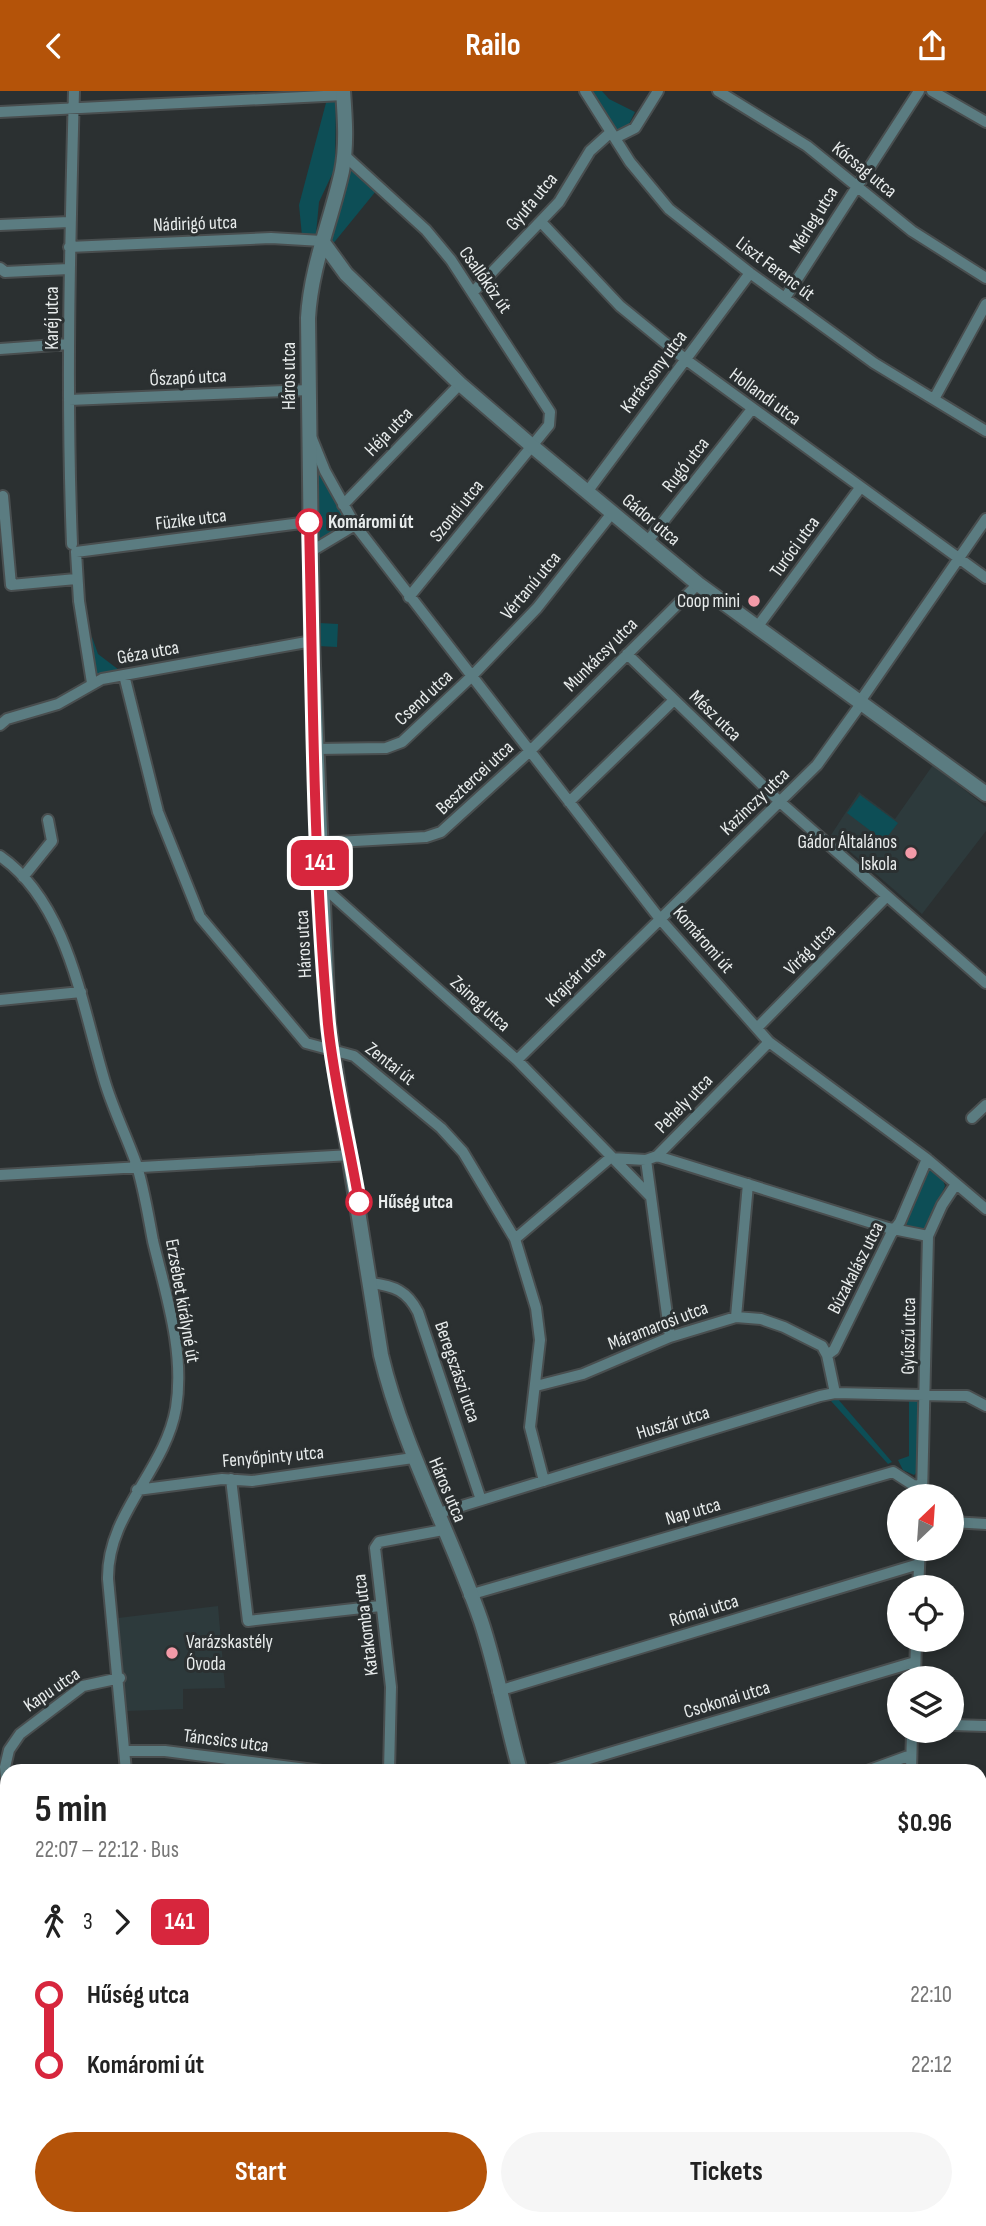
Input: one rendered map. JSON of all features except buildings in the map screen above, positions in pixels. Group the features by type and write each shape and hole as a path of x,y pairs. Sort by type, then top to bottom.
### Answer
{"street":[{"name":"Karéj utca","path":"74,91 69,222 69,400 76,579 92,683"},
{"name":"Liszt Ferenc út","path":"585,91 653,193 750,273 874,363 986,431"},
{"name":"Gyufa utca","path":"474,291 541,222 567,190 590,151 613,135 635,128 658,91"},
{"name":"Kócsag utca","path":"719,91 807,146 912,231 986,278"},
{"name":"Mérleg utca","path":"785,298 919,91"},
{"path":"932,91 986,122"},
{"path":"0,112 74,109 205,97 343,93"},
{"name":"Háros utca","path":"343,93 344,155 310,289 309,522 312,641 320,884 331,1049 391,1396 491,1654 518,1764"},
{"name":"Csallóköz út","path":"344,155 426,230 474,291 550,412 549,425 532,446"},
{"path":"0,225 69,222"},
{"name":"Hollandi utca","path":"541,222 620,306 685,359 986,578"},
{"name":"Nádirigó utca","path":"69,247 271,239 321,241"},
{"name":"Gádor utca","path":"321,241 346,274 460,384 612,513 698,584 986,794"},
{"path":"0,268 5,272 69,269"},
{"name":"Karácsony utca","path":"587,492 750,273"},
{"path":"934,399 986,304"},
{"path":"0,349 69,344"},
{"name":"Héja utca","path":"343,505 460,384"},
{"name":"Őszapó utca","path":"69,400 309,390"},
{"name":"Rugó utca","path":"647,542 752,409"},
{"name":"Komáromi út","path":"309,431 355,525 660,919 769,1042 927,1159 986,1209"},
{"name":"Szondi utca","path":"410,597 532,446"},
{"name":"Turóci utca","path":"758,626 860,488"},
{"path":"3,496 12,585 76,579"},
{"name":"Vértanú utca","path":"471,677 537,608 612,513"},
{"name":"Kazinczy utca","path":"660,919 817,765 986,519"},
{"name":"Füzike utca","path":"74,548 309,522"},
{"path":"310,552 355,525"},
{"name":"Munkácsy utca","path":"530,751 698,584"},
{"name":"Géza utca","path":"0,725 7,719 58,704 92,683 312,641"},
{"name":"Mész utca","path":"627,654 780,802 986,983"},
{"name":"Zentai út","path":"124,675 158,812 200,916 306,1043 346,1052 364,1063 441,1128 463,1152 515,1239 536,1308 540,1340 530,1427 544,1481"},
{"name":"Csend utca","path":"316,750 395,746 411,735 471,677"},
{"path":"569,802 674,700"},
{"name":"Besztercei utca","path":"319,843 435,835 448,827 530,751"},
{"path":"23,877 52,841 48,820"},
{"name":"Erzsébet királyné út","path":"0,856 23,877 56,929 81,992 104,1080 136,1165 175,1337 178,1385 176,1408 164,1445 137,1490 113,1543 108,1566 120,1678 125,1764"},
{"name":"Zsineg utca","path":"320,884 517,1060 650,1196"},
{"name":"Virág utca","path":"757,1028 887,896"},
{"name":"Krajcár utca","path":"517,1060 660,919"},
{"path":"0,1000 81,992"},
{"name":"Pehely utca","path":"652,1158 769,1042"},
{"path":"972,1118 986,1105"},
{"path":"0,1175 136,1165 351,1155"},
{"path":"515,1239 610,1157 652,1158 928,1236"},
{"path":"652,1158 650,1196 670,1337"},
{"name":"Búzakalász utca","path":"827,1355 835,1350 927,1159"},
{"path":"736,1317 748,1184"},
{"name":"Gyűszű utca","path":"922,1484 928,1236 942,1205 956,1184"},
{"name":"Beregszászi utca","path":"371,1283 403,1291 418,1312 481,1500"},
{"name":"Máramarosi utca","path":"536,1386 583,1374 670,1337 736,1317 761,1319 784,1327 822,1346 827,1355"},
{"path":"827,1355 835,1393"},
{"name":"Huszár utca","path":"436,1514 835,1393 967,1396 986,1406"},
{"name":"Fenyőpinty utca","path":"137,1490 231,1479 252,1481 413,1458"},
{"name":"Nap utca","path":"470,1595 893,1472 911,1484"},
{"path":"231,1479 248,1621 380,1606"},
{"path":"964,1523 986,1524"},
{"name":"Katakomba utca","path":"389,1764 392,1706 375,1548 379,1542 443,1530"},
{"path":"919,1561 919,1575"},
{"name":"Római utca","path":"498,1691 919,1564"},
{"path":"915,1652 915,1666"},
{"name":"Csokonai utca","path":"573,1764 915,1662"},
{"name":"Kapu utca","path":"6,1764 9,1750 20,1734 83,1685 120,1678"},
{"path":"964,1725 986,1726"},
{"path":"911,1764 912,1743"},
{"name":"Táncsics utca","path":"124,1751 165,1751 268,1764"},
{"path":"886,1764 911,1755"}],"shaded area":[{"path":"591,91 602,91 609,99 635,112 626,130 615,130"},
{"path":"327,99 336,100 335,168 319,202 316,234 302,236 299,205"},
{"path":"354,170 376,191 332,245 330,241 348,171"},
{"path":"317,464 346,522 344,527 314,543"},
{"path":"319,623 338,624 337,647 318,646"},
{"path":"92,637 98,654 119,670 97,675 90,641"},
{"name":"Gádor Általános Iskola","path":"933,765 986,807 986,831 922,914 831,835 859,792 895,819"},
{"path":"860,795 898,823 884,841 847,813"},
{"path":"934,1170 942,1177 945,1186 928,1226 920,1231 909,1228 904,1220 926,1171"},
{"path":"837,1398 892,1462 888,1464 831,1401"},
{"path":"909,1399 920,1399 917,1472 914,1475 903,1470 898,1460 909,1456"},
{"name":"Varázskastély Óvoda","path":"218,1606 225,1688 183,1689 183,1709 127,1711 118,1618"}],"bus line":[{"name":"141","path":"309,522 320,884 328,1023 334,1073 359,1202"}],"place":[{"name":"Komáromi út","path":"309,522"},
{"name":"Coop mini","path":"754,601"},
{"name":"Gádor Általános Iskola","path":"911,853"},
{"name":"Hűség utca","path":"359,1202"},
{"name":"Varázskastély Óvoda","path":"172,1653"}]}
